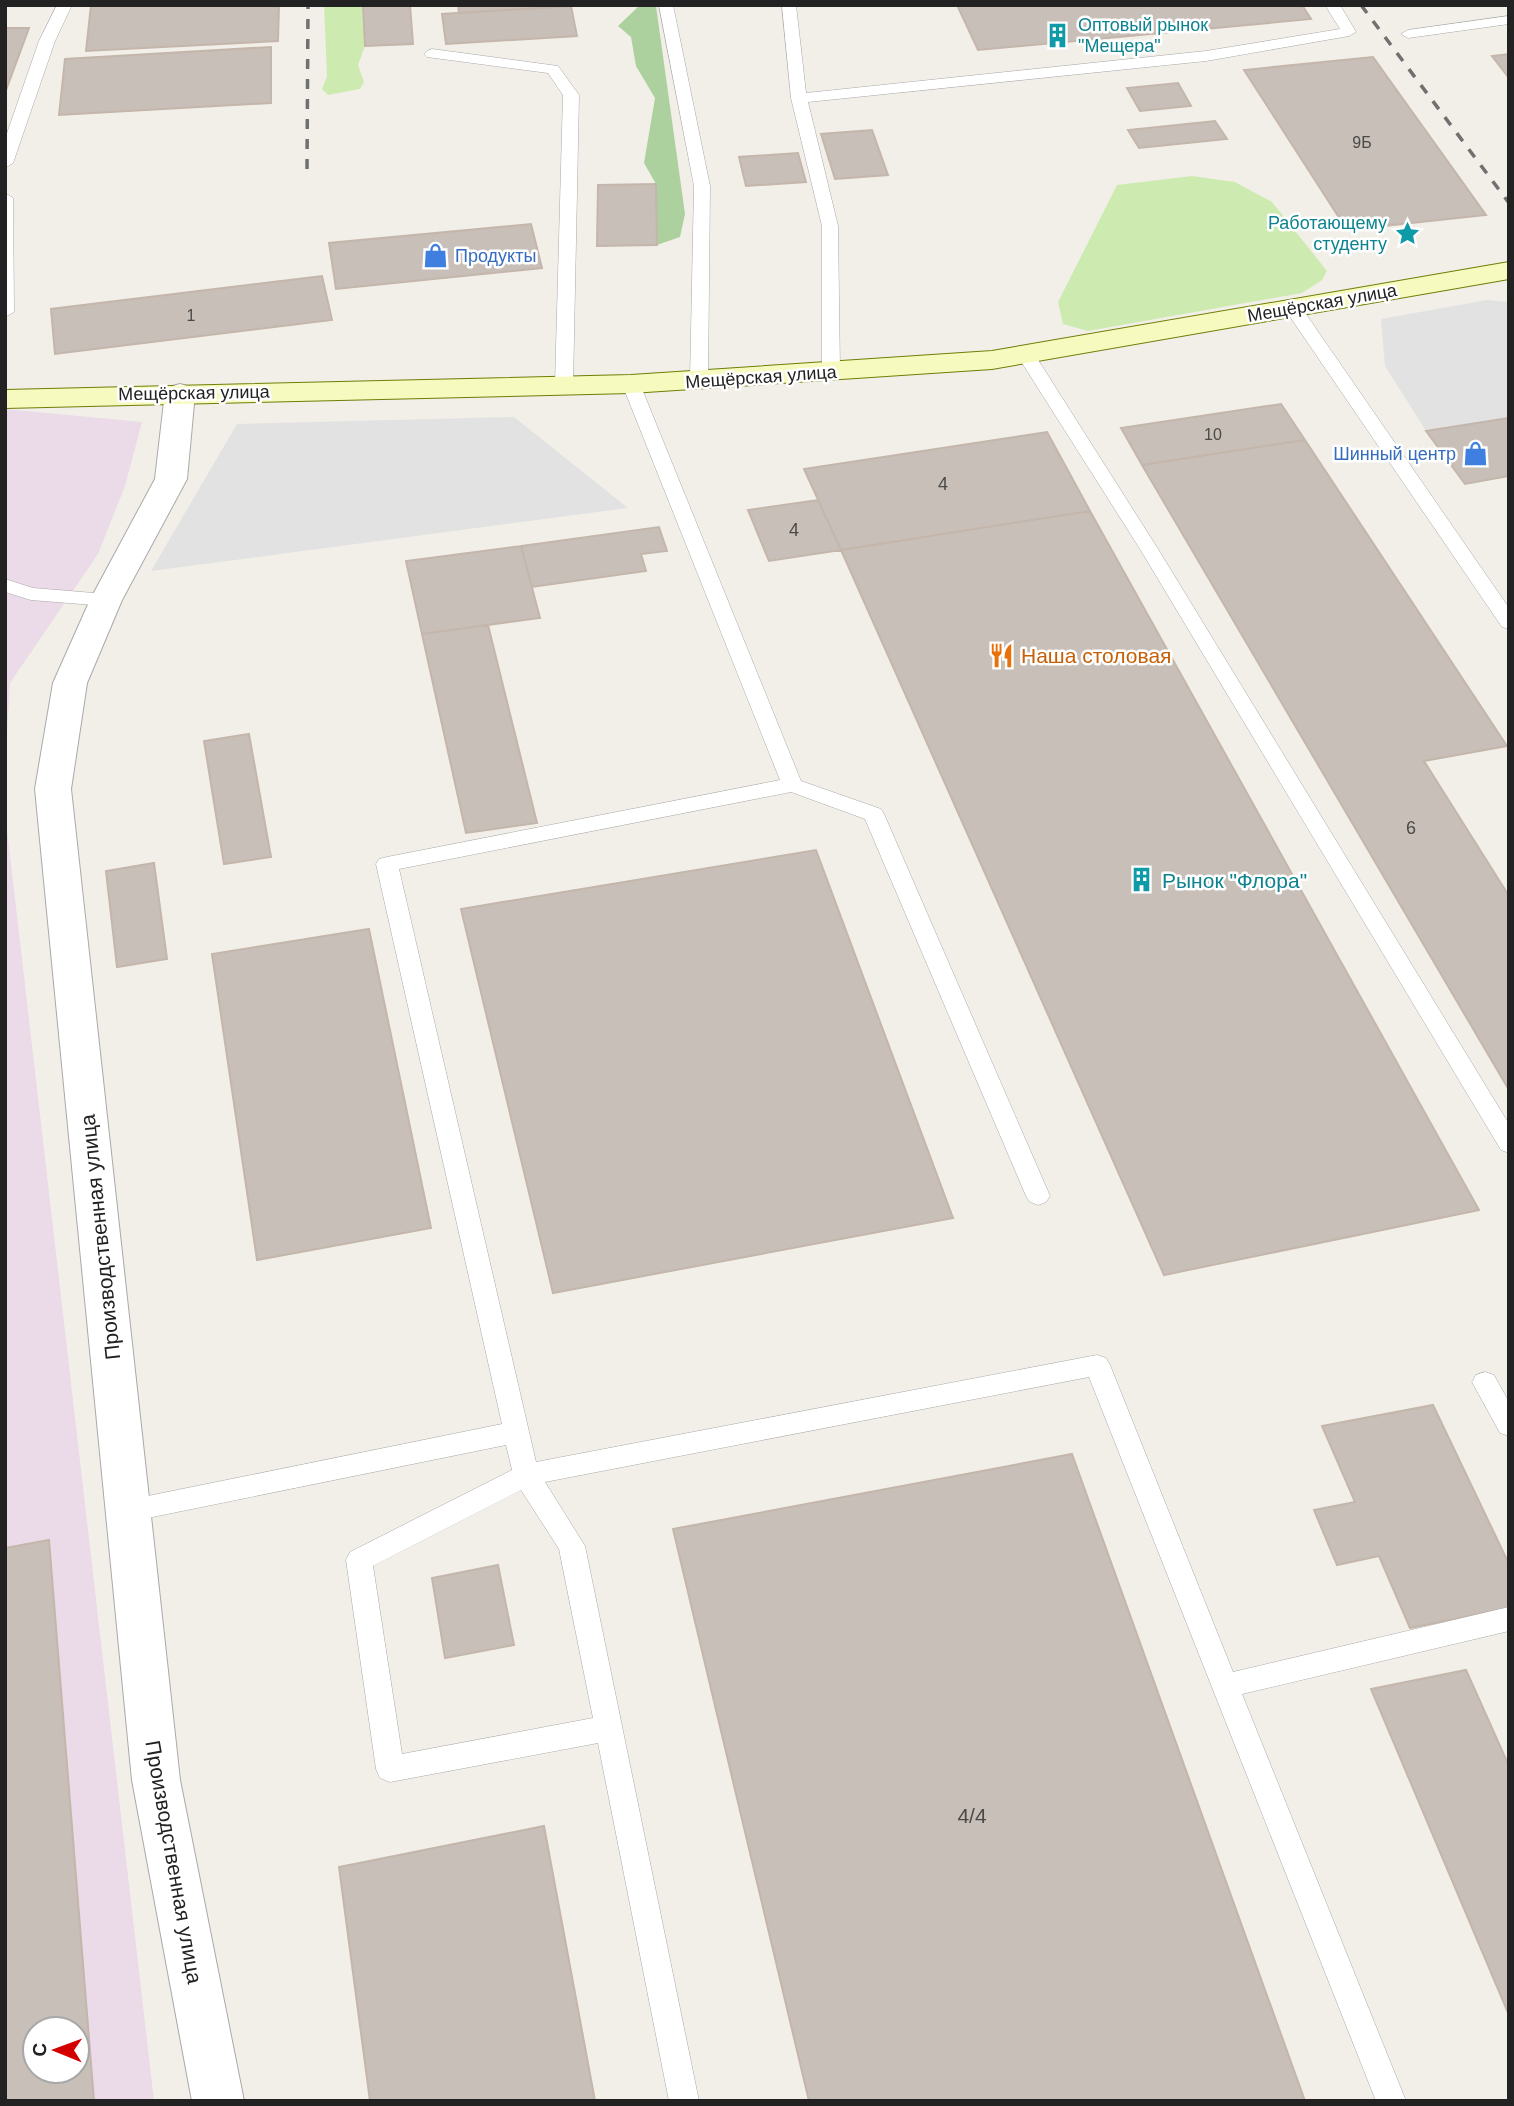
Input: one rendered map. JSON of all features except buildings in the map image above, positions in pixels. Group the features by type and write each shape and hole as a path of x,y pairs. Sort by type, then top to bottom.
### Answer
{"main road":[{"name":"Мещёрская улица","path":"5,399 631,384 831,372 1026,355 1509,270"}],"street":[{"name":"Производственная улица","path":"180,393 172,480 106,600 70,683 53,789 156,1780 218,2101"}],"lane":[{"path":"5,163 47,41 65,5"},
{"path":"666,5 702,186 699,381"},
{"path":"789,5 799,98 830,226 831,372"},
{"path":"799,98 1206,56 1349,32 1332,5"},
{"path":"1408,34 1509,20"},
{"path":"432,54 553,69 571,95 564,385"},
{"path":"5,198 5,312"},
{"path":"1293,308 1509,623"},
{"path":"1026,355 1149,549 1509,1144"},
{"path":"631,384 792,785"},
{"path":"5,584 31,594 106,600"},
{"path":"684,2101 572,1546 526,1475 387,864 792,785 874,814 1038,1196"},
{"path":"609,1728 390,1769 359,1560 526,1475 1097,1365 1391,2101"},
{"path":"1485,1382 1509,1426"},
{"path":"128,1511 516,1432"},
{"path":"1226,1686 1509,1619"}],"shaded area":[{"path":"1487,300 1509,302 1509,418 1426,431 1385,366 1381,319"},
{"path":"5,409 142,422 125,486 98,554 10,683 5,767"},
{"path":"514,417 628,508 151,571 237,424"},
{"path":"5,812 154,2101 5,2101"}],"green space":[{"path":"324,5 363,5 365,46 358,65 364,82 360,89 328,95 322,89 327,76"},
{"path":"639,6 656,6 685,214 680,237 657,245 656,184 644,163 655,98 636,66 631,37 618,26"},
{"path":"1192,176 1235,182 1272,202 1327,271 1322,280 1302,293 1088,331 1063,324 1058,302 1117,185"}],"railway":[{"path":"307,169 308,5"},
{"path":"1361,5 1509,203"}],"place":[{"name":"Оптовый рынок \"Мещера\"","path":"1058,35"},
{"name":"Работающему студенту","path":"1407,233"},
{"name":"Продукты","path":"435,256"},
{"name":"Шинный центр","path":"1476,454"},
{"name":"Наша столовая","path":"1001,655"},
{"name":"Рынок \"Флора\"","path":"1142,880"}]}
